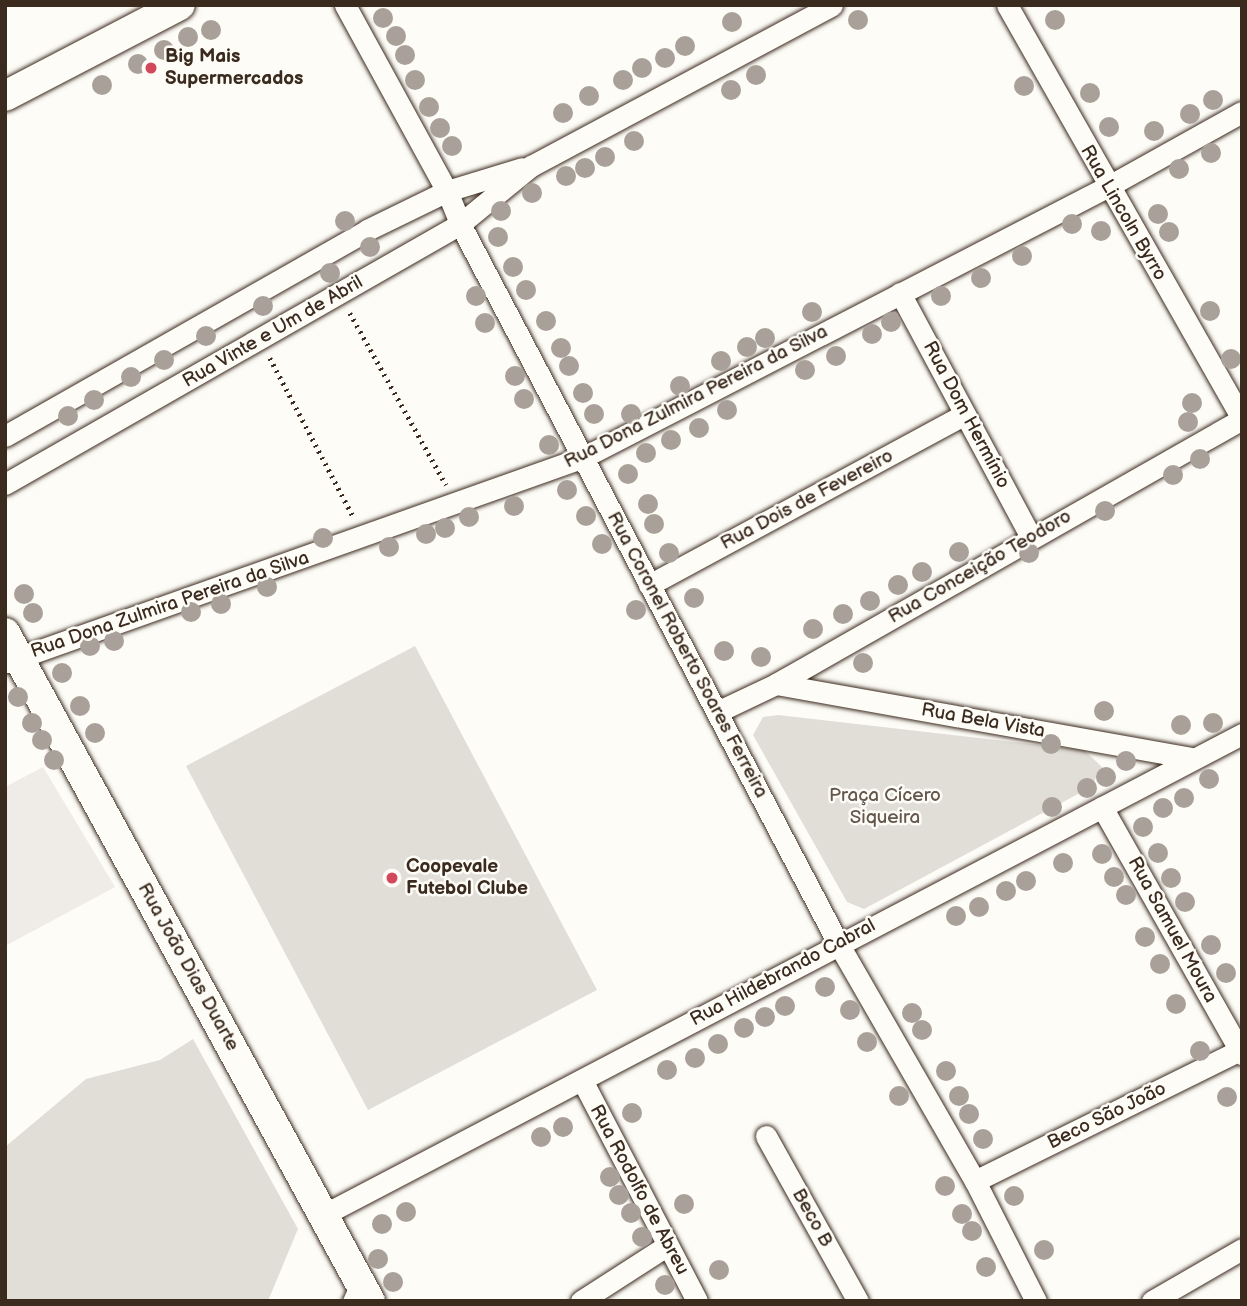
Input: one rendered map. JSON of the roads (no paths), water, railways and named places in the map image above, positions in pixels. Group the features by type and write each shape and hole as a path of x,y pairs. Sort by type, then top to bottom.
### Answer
{"street":[{"path":"5,96 180,5"},
{"name":"Rua Coronel Roberto Soares Ferreira","path":"345,5 447,191 460,224 838,943 975,1181 1036,1301"},
{"name":"Rua Vinte e Um de Abril","path":"5,484 460,224 531,166 832,5"},
{"name":"Rua Lincoln Byrro","path":"1007,5 1107,187 1242,419"},
{"name":"Rua Dona Zulmira Pereira da Silva","path":"9,651 365,538 584,457 1107,187 1242,113"},
{"name":"Rua Vinte e Um de Abril","path":"5,436 367,230 447,191 531,166"},
{"name":"Rua Dom Hermínio","path":"900,293 1031,537"},
{"name":"Rua Dois de Fevereiro","path":"649,585 965,414"},
{"name":"Rua Conceição Teodoro","path":"717,712 776,684 1242,419"},
{"name":"Rua João Dias Duarte","path":"9,651 325,1214 359,1293"},
{"name":"Rua Bela Vista","path":"776,684 1190,758"},
{"name":"Rua Hildebrando Cabral","path":"325,1214 1102,807 1190,758 1242,734"},
{"name":"Rua Samuel Moura","path":"1102,807 1241,1052"},
{"name":"Beco São João","path":"975,1181 1241,1052"},
{"name":"Rua Rodolfo de Abreu","path":"582,1080 697,1301"},
{"name":"Beco B","path":"766,1136 858,1301"},
{"path":"581,1301 668,1245"},
{"path":"1152,1301 1242,1249"}],"place":[{"name":"Big Mais Supermercados","path":"151,68"},
{"name":"Coopevale Futebol Clube","path":"392,878"}],"park label":[{"name":"Praça Cícero Siqueira","path":"885,807"}]}
